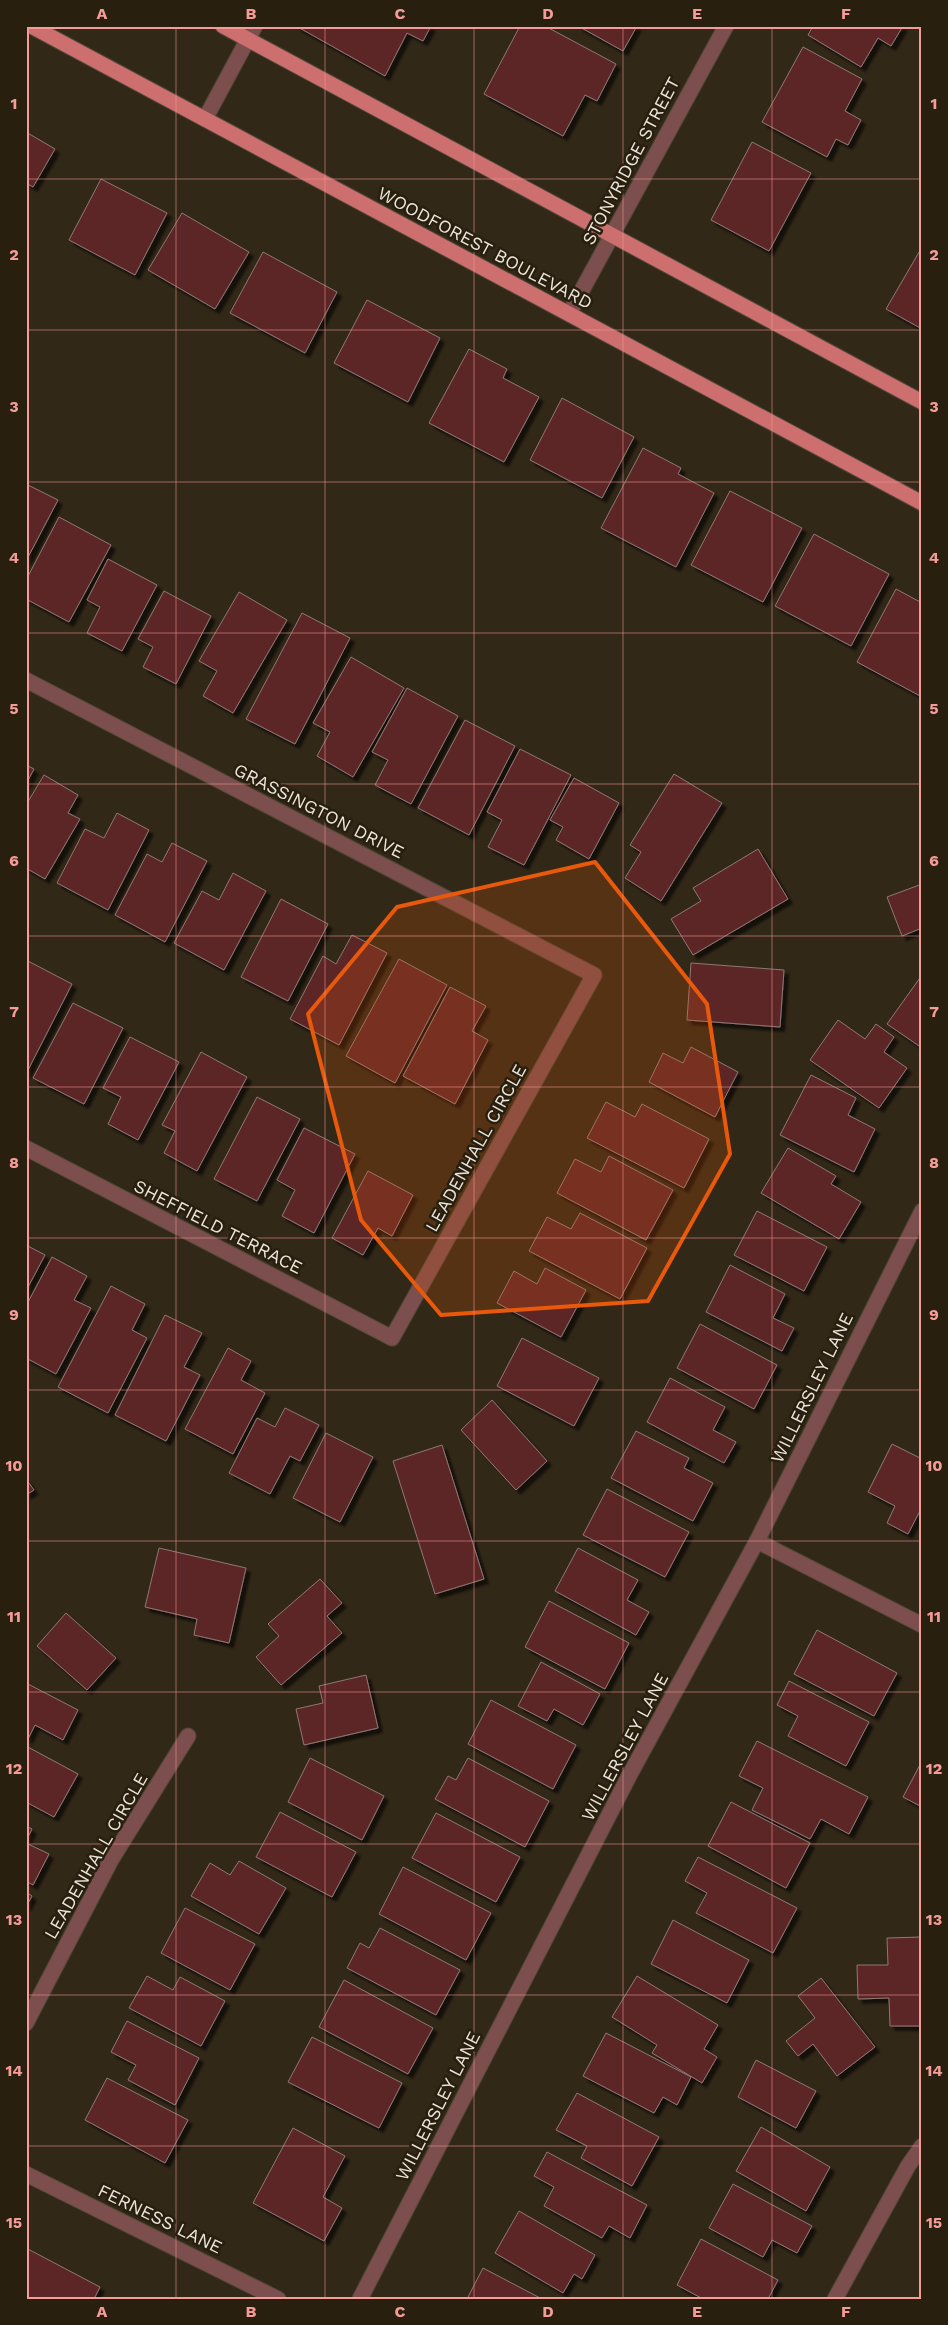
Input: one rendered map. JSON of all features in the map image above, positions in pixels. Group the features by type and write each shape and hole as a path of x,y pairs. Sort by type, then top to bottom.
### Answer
{"main road":[{"name":"WOODFOREST BOULEVARD","path":"31,26 922,503"},
{"path":"223,26 251,33 612,236 922,402"}],"street":[{"name":"STONYRIDGE STREET","path":"569,314 726,26"},
{"path":"205,119 251,33"},
{"name":"GRASSINGTON DRIVE","path":"26,680 594,975"},
{"name":"LEADENHALL CIRCLE","path":"392,1338 594,975"},
{"name":"SHEFFIELD TERRACE","path":"26,1148 392,1338"},
{"name":"WILLERSLEY LANE","path":"360,2299 630,1776 757,1541 922,1212"},
{"path":"757,1541 922,1625"},
{"name":"LEADENHALL CIRCLE","path":"26,2023 111,1860 188,1736"},
{"path":"835,2299 908,2166 922,2146"},
{"name":"FERNESS LANE","path":"26,2174 278,2299"}],"highlighted area":[{"path":"595,862 707,1004 730,1154 648,1301 441,1315 361,1220 308,1014 397,907"}],"building":[{"path":"296,26 431,26 423,41 407,33 385,76"},
{"path":"520,26 545,26 616,64 597,101 585,95 563,136 484,94"},
{"path":"578,26 637,26 623,51"},
{"path":"813,26 903,26 891,46 878,38 861,67 808,35"},
{"path":"803,47 862,79 845,111 861,120 848,145 836,139 827,157 762,122"},
{"path":"26,132 55,149 33,187 26,183"},
{"path":"752,142 811,173 769,251 711,220"},
{"path":"101,179 167,213 135,275 69,240"},
{"path":"182,213 249,252 215,309 148,270"},
{"path":"922,247 922,329 886,309"},
{"path":"263,252 337,292 305,353 230,313"},
{"path":"367,300 440,338 408,402 334,363"},
{"path":"469,349 507,369 503,378 539,397 504,462 429,423"},
{"path":"562,398 634,437 602,498 530,460"},
{"path":"643,448 681,468 678,474 714,493 676,567 601,528"},
{"path":"26,484 58,500 26,561"},
{"path":"730,491 802,528 763,602 691,565"},
{"path":"59,517 111,545 69,622 26,599 26,580"},
{"path":"814,534 889,574 851,646 775,606"},
{"path":"108,559 157,585 122,651 87,633 100,607 87,600"},
{"path":"896,589 922,603 922,697 857,662"},
{"path":"164,591 211,616 176,684 143,667 153,647 138,639"},
{"path":"239,592 287,620 233,713 203,696 217,671 199,661"},
{"path":"302,613 350,638 295,744 246,719"},
{"path":"351,657 404,688 353,777 317,756 330,732 313,723"},
{"path":"407,688 458,716 411,804 375,785 388,760 372,752"},
{"path":"465,720 515,746 469,835 418,808"},
{"path":"520,749 571,775 524,865 488,847 502,820 487,812"},
{"path":"26,765 34,769 26,784"},
{"path":"674,774 722,803 661,901 625,878 641,852 630,845"},
{"path":"44,775 78,795 68,813 80,819 45,879 26,868 26,805"},
{"path":"574,778 619,803 589,859 556,840 563,827 550,820"},
{"path":"117,813 149,830 108,910 57,883 85,829 104,838"},
{"path":"172,843 207,861 165,942 115,915 147,854 162,862"},
{"path":"758,849 788,899 693,955 671,919 701,901 693,888"},
{"path":"233,873 266,891 224,970 174,943 202,891 219,900"},
{"path":"922,884 922,928 902,936 887,897"},
{"path":"281,899 328,924 288,1001 241,977"},
{"path":"352,935 387,953 339,1045 290,1019 323,956 336,964"},
{"path":"399,959 447,985 395,1083 346,1056"},
{"path":"26,960 72,984 26,1074"},
{"path":"691,963 784,970 780,1027 687,1020"},
{"path":"922,975 922,1048 887,1024"},
{"path":"450,987 486,1006 472,1031 488,1040 455,1104 403,1076"},
{"path":"73,1003 123,1028 84,1104 33,1078"},
{"path":"838,1020 865,1039 876,1024 894,1037 884,1052 907,1068 879,1108 810,1060"},
{"path":"130,1037 179,1062 138,1140 108,1124 121,1097 103,1088"},
{"path":"691,1047 738,1072 715,1117 649,1082 663,1053 683,1063"},
{"path":"201,1052 247,1077 197,1171 164,1153 175,1131 162,1125"},
{"path":"811,1075 856,1098 848,1115 875,1129 854,1172 780,1135"},
{"path":"257,1097 300,1119 257,1201 214,1179"},
{"path":"606,1102 635,1117 642,1104 709,1139 684,1188 587,1138"},
{"path":"304,1128 355,1154 314,1233 282,1216 295,1190 277,1180"},
{"path":"788,1148 836,1176 831,1184 861,1202 839,1239 761,1193"},
{"path":"609,1156 673,1190 646,1240 557,1193 575,1159 601,1172"},
{"path":"368,1171 413,1195 392,1236 378,1228 363,1255 332,1238"},
{"path":"757,1211 827,1247 804,1291 734,1255"},
{"path":"580,1213 647,1248 620,1299 529,1251 547,1217 571,1229"},
{"path":"26,1245 45,1255 26,1291"},
{"path":"52,1257 87,1276 74,1300 91,1308 56,1374 26,1358 26,1306"},
{"path":"730,1265 785,1294 773,1318 794,1328 782,1351 706,1312"},
{"path":"545,1268 586,1290 561,1337 497,1303 514,1271 537,1284"},
{"path":"111,1286 145,1304 132,1330 147,1338 108,1413 58,1387"},
{"path":"165,1315 202,1333 184,1367 200,1375 166,1441 115,1415"},
{"path":"700,1324 777,1365 754,1409 677,1368"},
{"path":"522,1338 599,1378 574,1426 497,1386"},
{"path":"228,1348 251,1361 241,1380 265,1393 233,1454 185,1429"},
{"path":"670,1378 725,1407 713,1430 736,1442 724,1463 647,1422"},
{"path":"492,1400 547,1461 516,1490 461,1430"},
{"path":"285,1408 319,1425 300,1461 290,1456 270,1494 229,1473 257,1418 275,1427"},
{"path":"636,1431 689,1458 684,1468 713,1483 693,1521 611,1478"},
{"path":"326,1433 373,1457 340,1522 293,1498"},
{"path":"892,1444 922,1459 922,1507 908,1534 887,1523 895,1506 868,1492"},
{"path":"442,1445 484,1579 435,1594 393,1461"},
{"path":"26,1479 34,1490 26,1495"},
{"path":"607,1489 689,1532 665,1577 583,1535"},
{"path":"159,1548 246,1568 229,1643 194,1635 197,1619 145,1607"},
{"path":"578,1548 638,1580 627,1600 649,1612 636,1635 555,1591"},
{"path":"320,1579 342,1603 327,1616 342,1633 281,1685 256,1657 279,1636 268,1624"},
{"path":"549,1601 629,1643 605,1689 525,1647"},
{"path":"66,1613 116,1658 87,1690 37,1646"},
{"path":"817,1630 897,1673 874,1716 794,1674"},
{"path":"541,1662 600,1694 583,1725 554,1709 547,1721 518,1706"},
{"path":"366,1675 378,1728 304,1745 296,1709 323,1703 319,1686"},
{"path":"789,1681 869,1722 846,1766 788,1736 798,1716 777,1705"},
{"path":"26,1683 78,1710 63,1740 35,1725 28,1739 26,1738"},
{"path":"491,1700 576,1745 553,1789 468,1744"},
{"path":"757,1741 868,1797 849,1834 821,1819 810,1839 752,1810 763,1788 739,1776"},
{"path":"26,1746 78,1774 54,1817 26,1802"},
{"path":"310,1758 384,1796 362,1840 288,1802"},
{"path":"468,1758 549,1801 525,1847 435,1799 448,1776 456,1780"},
{"path":"922,1761 922,1807 903,1797"},
{"path":"731,1802 810,1843 786,1888 708,1846"},
{"path":"280,1812 356,1852 332,1897 256,1857"},
{"path":"436,1813 520,1857 496,1902 412,1858"},
{"path":"26,1826 32,1829 26,1841"},
{"path":"26,1843 49,1854 33,1885 26,1881"},
{"path":"698,1857 797,1908 773,1953 696,1913 707,1893 685,1881"},
{"path":"239,1861 286,1888 259,1934 191,1896 210,1863 230,1875"},
{"path":"403,1867 491,1913 466,1960 379,1914"},
{"path":"26,1892 32,1896 26,1907"},
{"path":"185,1908 255,1944 230,1990 161,1953"},
{"path":"673,1920 749,1960 727,2003 651,1964"},
{"path":"380,1928 460,1970 436,2015 347,1968 360,1943 369,1948"},
{"path":"922,1937 922,2026 890,2026 889,1998 858,1999 857,1965 888,1965 887,1938"},
{"path":"147,1976 173,1990 180,1977 225,2001 201,2046 129,2008"},
{"path":"637,1976 718,2025 704,2049 717,2057 702,2083 652,2053 657,2045 612,2017"},
{"path":"821,1978 875,2047 837,2076 813,2044 798,2056 786,2041 815,2018 798,1996"},
{"path":"344,1980 433,2028 408,2074 319,2027"},
{"path":"127,2021 199,2058 175,2105 128,2080 136,2065 111,2052"},
{"path":"606,2033 691,2077 677,2105 663,2097 654,2113 583,2076"},
{"path":"312,2037 402,2083 379,2128 288,2082"},
{"path":"756,2060 816,2091 796,2128 738,2097"},
{"path":"107,2078 188,2120 165,2163 85,2120"},
{"path":"577,2093 659,2137 632,2186 581,2158 587,2146 556,2130"},
{"path":"761,2127 830,2167 806,2211 736,2171"},
{"path":"293,2128 345,2156 323,2197 342,2208 324,2241 253,2203"},
{"path":"547,2152 647,2205 630,2238 609,2226 602,2238 544,2206 554,2187 534,2176"},
{"path":"733,2184 812,2226 797,2253 772,2240 763,2257 709,2228"},
{"path":"519,2211 595,2255 582,2279 574,2274 563,2293 495,2253"},
{"path":"701,2239 778,2280 768,2299 703,2299 677,2285"},
{"path":"26,2248 100,2287 94,2299 26,2299"},
{"path":"483,2268 542,2299 467,2299"}]}
